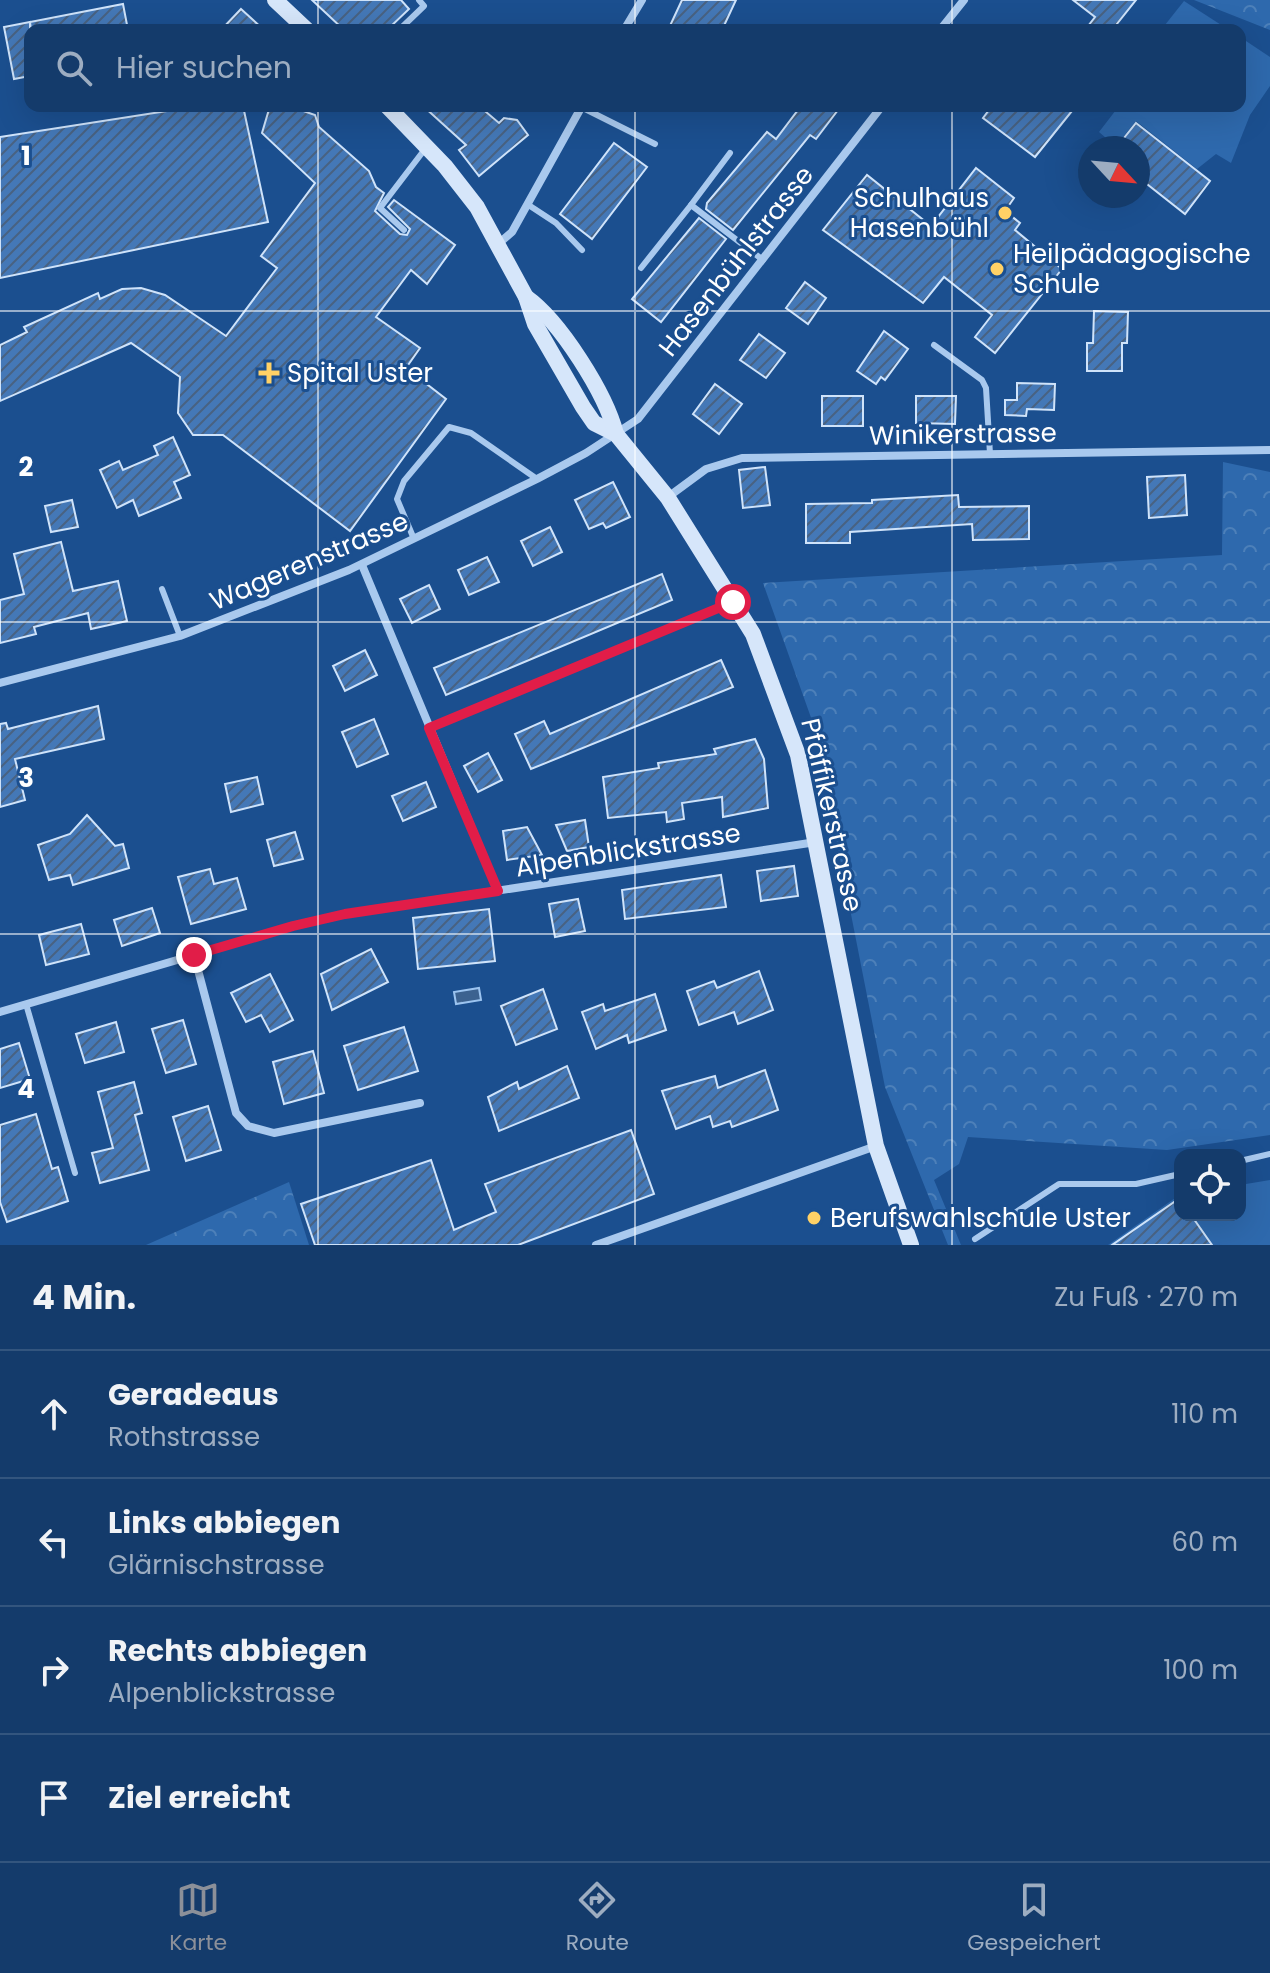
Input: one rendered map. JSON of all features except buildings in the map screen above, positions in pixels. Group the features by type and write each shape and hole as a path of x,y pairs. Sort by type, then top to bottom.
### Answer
{"main road":[{"path":"275,0 301,24"},
{"name":"Pfäffikerstrasse","path":"393,112 427,146 477,207 526,297 535,324 583,407 594,423 616,434 668,498 753,634 798,755 876,1146 911,1245"}],"street":[{"path":"626,24 633,4 642,0"},
{"path":"945,24 964,0"},
{"path":"498,244 512,232 578,112"},
{"name":"Hasenbühlstrasse","path":"616,434 638,419 877,112"},
{"name":"Wagerenstrasse","path":"0,683 180,636 362,565 537,479 616,434"},
{"name":"Winikerstrasse","path":"668,498 706,469 742,458 1270,450"},
{"path":"362,565 498,891"},
{"path":"429,728 733,602"},
{"name":"Alpenblickstrasse","path":"0,1012 293,926 345,914 817,842"},
{"path":"194,955 236,1113 248,1126 274,1133 420,1103"},
{"path":"596,1245 876,1146"}],"lane":[{"path":"405,24 424,6 419,0"},
{"path":"593,112 655,144"},
{"path":"404,230 380,208 427,146"},
{"path":"641,268 730,153"},
{"path":"527,204 556,223 582,250"},
{"path":"691,205 763,260"},
{"path":"934,345 982,380 986,388 990,454"},
{"path":"414,539 397,499 404,481 449,427 471,433 537,479"},
{"path":"162,589 180,636"},
{"path":"26,1004 75,1173"},
{"path":"1246,1160 1270,1154"},
{"path":"975,1239 1059,1184 1136,1184 1174,1175"}],"green space":[{"path":"1194,0 1270,0 1270,30"},
{"path":"1184,1 1220,24 1166,24"},
{"path":"1246,41 1270,57 1270,86 1250,115 1231,163 1216,154 1197,169 1136,121 1124,136 1104,136 1099,132 1114,112 1246,112"},
{"path":"1223,462 1270,472 1270,1135 1167,1150 968,1137 959,1164 934,1180 961,1245 948,1245 885,1087 814,726 763,583 1222,555"},
{"path":"1270,1180 1270,1245 1108,1245 1174,1199 1174,1221 1246,1221 1246,1184"},
{"path":"289,1182 309,1245 146,1245"}],"water":[{"path":"479,988 481,1000 456,1004 454,992"}],"place":[{"name":"Schulhaus Hasenbühl","path":"1005,213"},
{"name":"Heilpädagogische Schule","path":"997,269"},
{"name":"Spital Uster","path":"269,373"},
{"name":"Berufswahlschule Uster","path":"814,1218"}],"route":[{"path":"194,955 345,914 498,891 429,728 733,602"}]}
